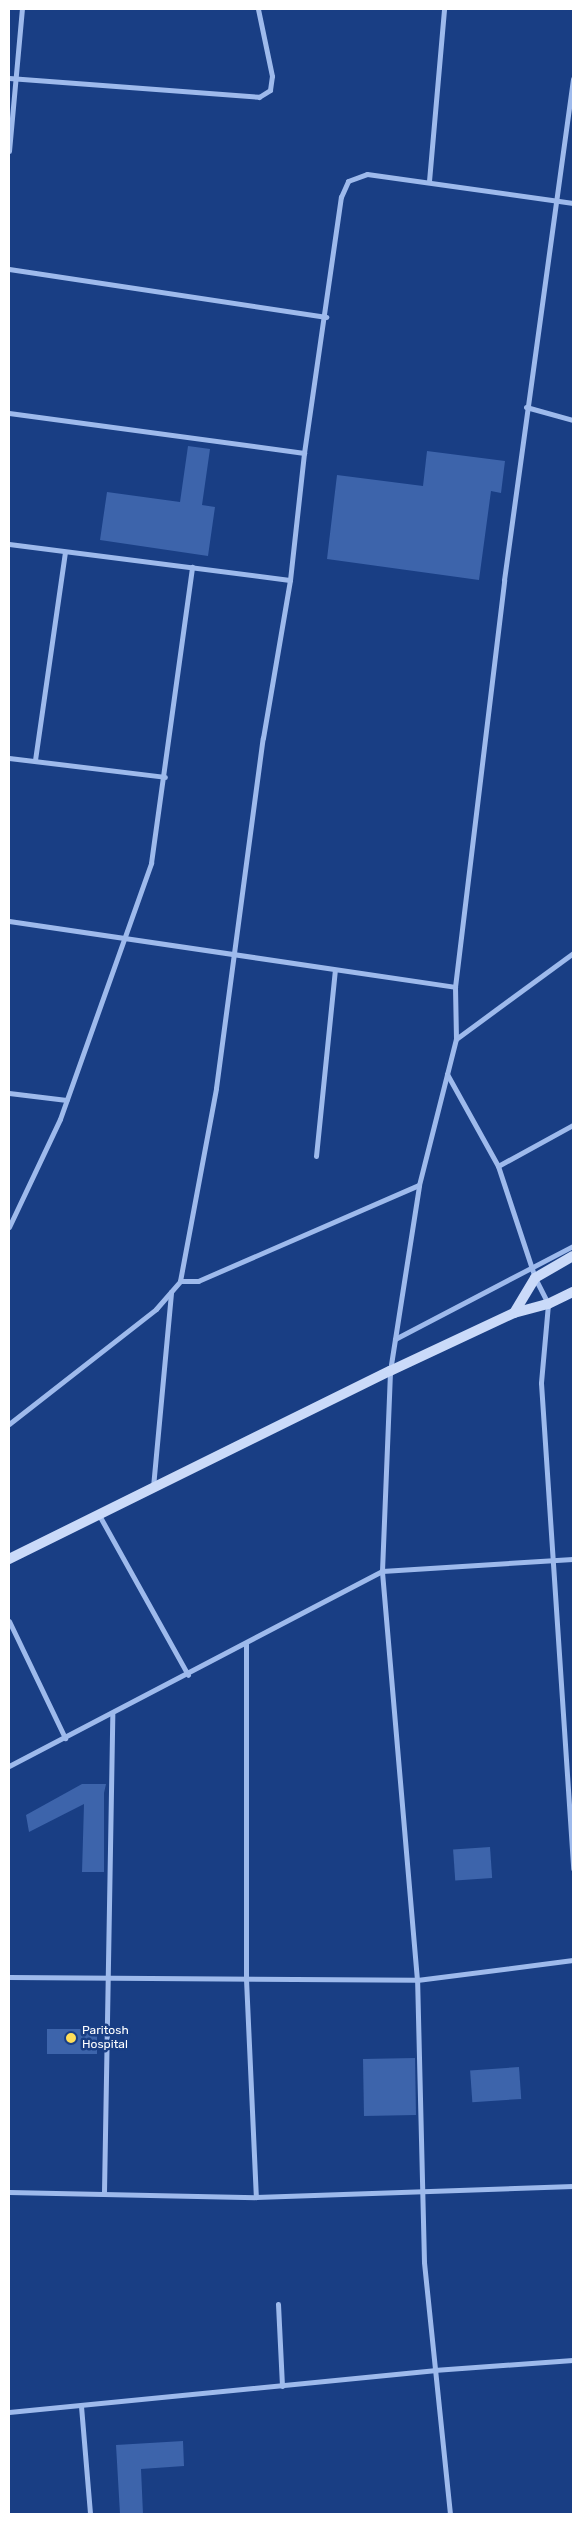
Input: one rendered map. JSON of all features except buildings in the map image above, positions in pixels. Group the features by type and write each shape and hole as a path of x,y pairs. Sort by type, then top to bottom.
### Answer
{"main road":[{"path":"514,1313 535,1278 573,1256"},
{"path":"9,1559 390,1371 514,1313 548,1304 573,1292"}],"street":[{"path":"9,151 18,79 22,9"},
{"path":"9,78 259,97 270,90 272,76 258,9"},
{"path":"429,181 444,9"},
{"path":"450,2514 424,2262 425,2191 416,1980 382,1571 390,1371 419,1185 456,1039 455,987 526,407 573,79"},
{"path":"9,1424 156,1308 180,1281 216,1088 263,738 290,580 304,453 326,317 341,197 348,181 367,174 429,181 573,203"},
{"path":"9,269 326,317"},
{"path":"526,407 573,420"},
{"path":"9,413 304,453"},
{"path":"9,544 290,580"},
{"path":"35,760 65,552"},
{"path":"9,1227 12,1214 67,1100 122,939 152,863 192,567"},
{"path":"9,758 165,777"},
{"path":"9,921 455,987"},
{"path":"456,1039 573,953"},
{"path":"316,1156 335,970"},
{"path":"447,1074 498,1166 535,1278 548,1304 542,1383 573,1869"},
{"path":"9,1093 67,1100"},
{"path":"498,1166 573,1125"},
{"path":"180,1281 198,1280 419,1185"},
{"path":"395,1339 531,1266 573,1246"},
{"path":"153,1489 171,1291"},
{"path":"99,1514 188,1675"},
{"path":"9,1766 188,1675 382,1571 573,1559"},
{"path":"9,1621 65,1738"},
{"path":"246,1644 246,1979 256,2197"},
{"path":"104,2192 106,1979 112,1714"},
{"path":"9,1977 416,1980 573,1960"},
{"path":"9,2192 104,2192 256,2197 573,2186"},
{"path":"278,2304 282,2386"},
{"path":"9,2412 434,2370 573,2360"},
{"path":"81,2406 90,2514"}],"place":[{"name":"Paritosh Hospital","path":"71,2038"}]}
